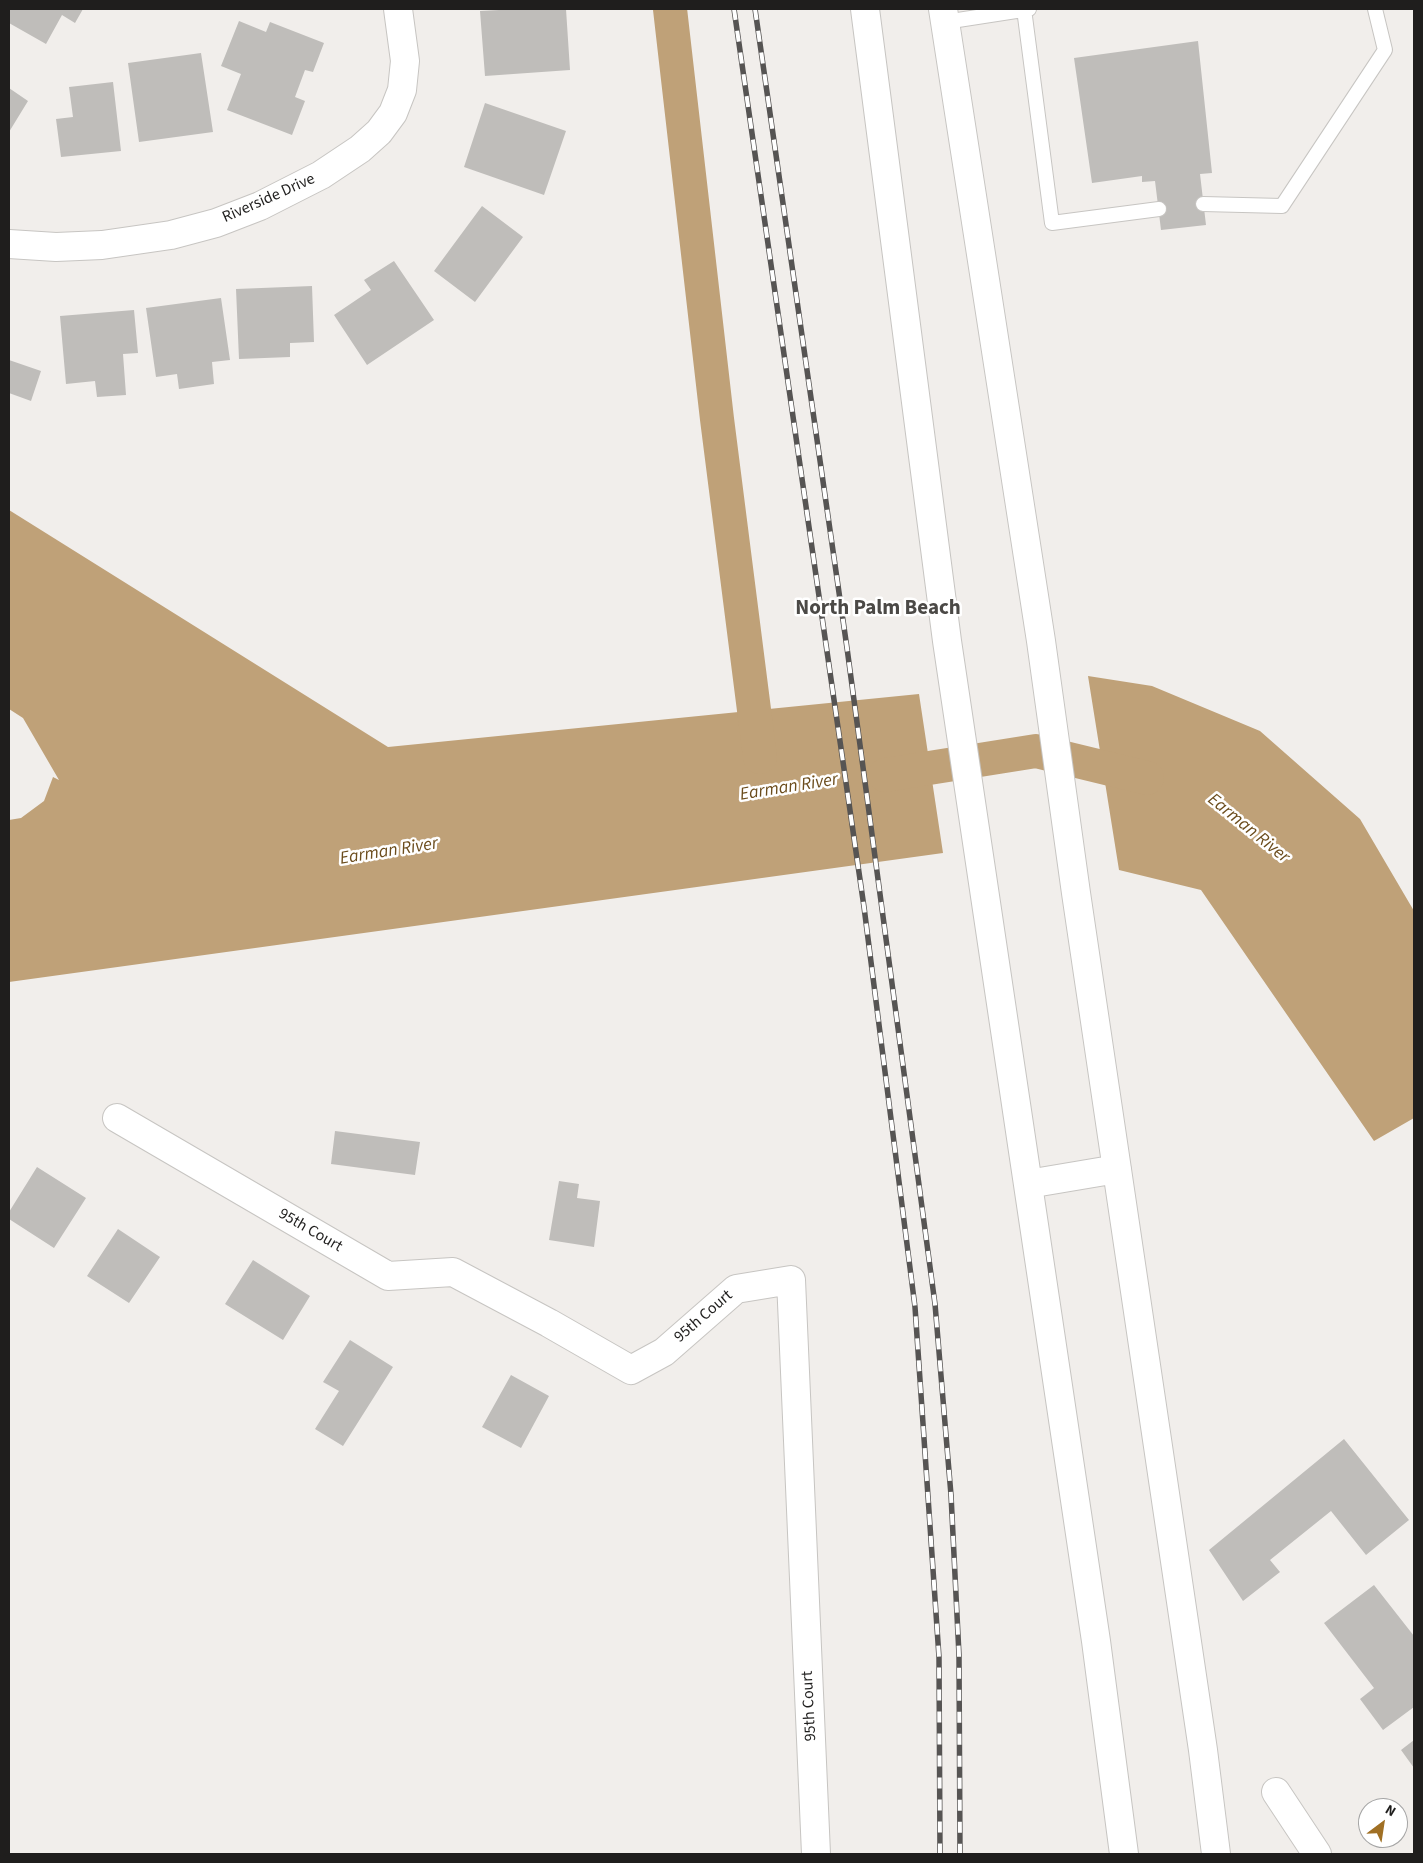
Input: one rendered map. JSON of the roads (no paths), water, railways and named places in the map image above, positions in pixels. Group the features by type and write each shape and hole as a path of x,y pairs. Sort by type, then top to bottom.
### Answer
{"main road":[{"name":"Riverside Drive","path":"9,244 56,247 102,245 171,235 216,223 260,206 321,175 360,149 380,132 393,113 402,90 405,61 398,9"},
{"path":"865,9 947,641 1096,1641 1124,1854"},
{"path":"944,15 1040,641 1203,1750 1216,1854"},
{"name":"95th Court","path":"117,1118 388,1276 453,1272 549,1322 631,1370 664,1352 736,1289 791,1280 816,1854"},
{"path":"1028,1184 1117,1169"},
{"path":"1276,1792 1317,1854"}],"lane":[{"path":"944,15 1026,9 1052,223 1158,209"},
{"path":"1203,204 1282,206 1385,50 1375,9"}],"water":[{"path":"9,510 388,747 919,694 943,853 9,982 9,820 21,818 44,801 53,777 59,780 23,718 9,709"},
{"path":"1088,676 1152,686 1260,731 1360,819 1414,911 1414,1118 1374,1141 1201,890 1119,870"}],"waterway":[{"path":"670,9 717,419 760,757"},
{"name":"Earman River","path":"885,775 1036,751 1147,778"}],"railway":[{"path":"734,9 864,907 915,1307 939,1657 940,1854"},
{"path":"755,9 847,648 935,1304 951,1495 959,1655 960,1854"}],"district":[{"name":"North Palm Beach","path":"878,609"}]}
